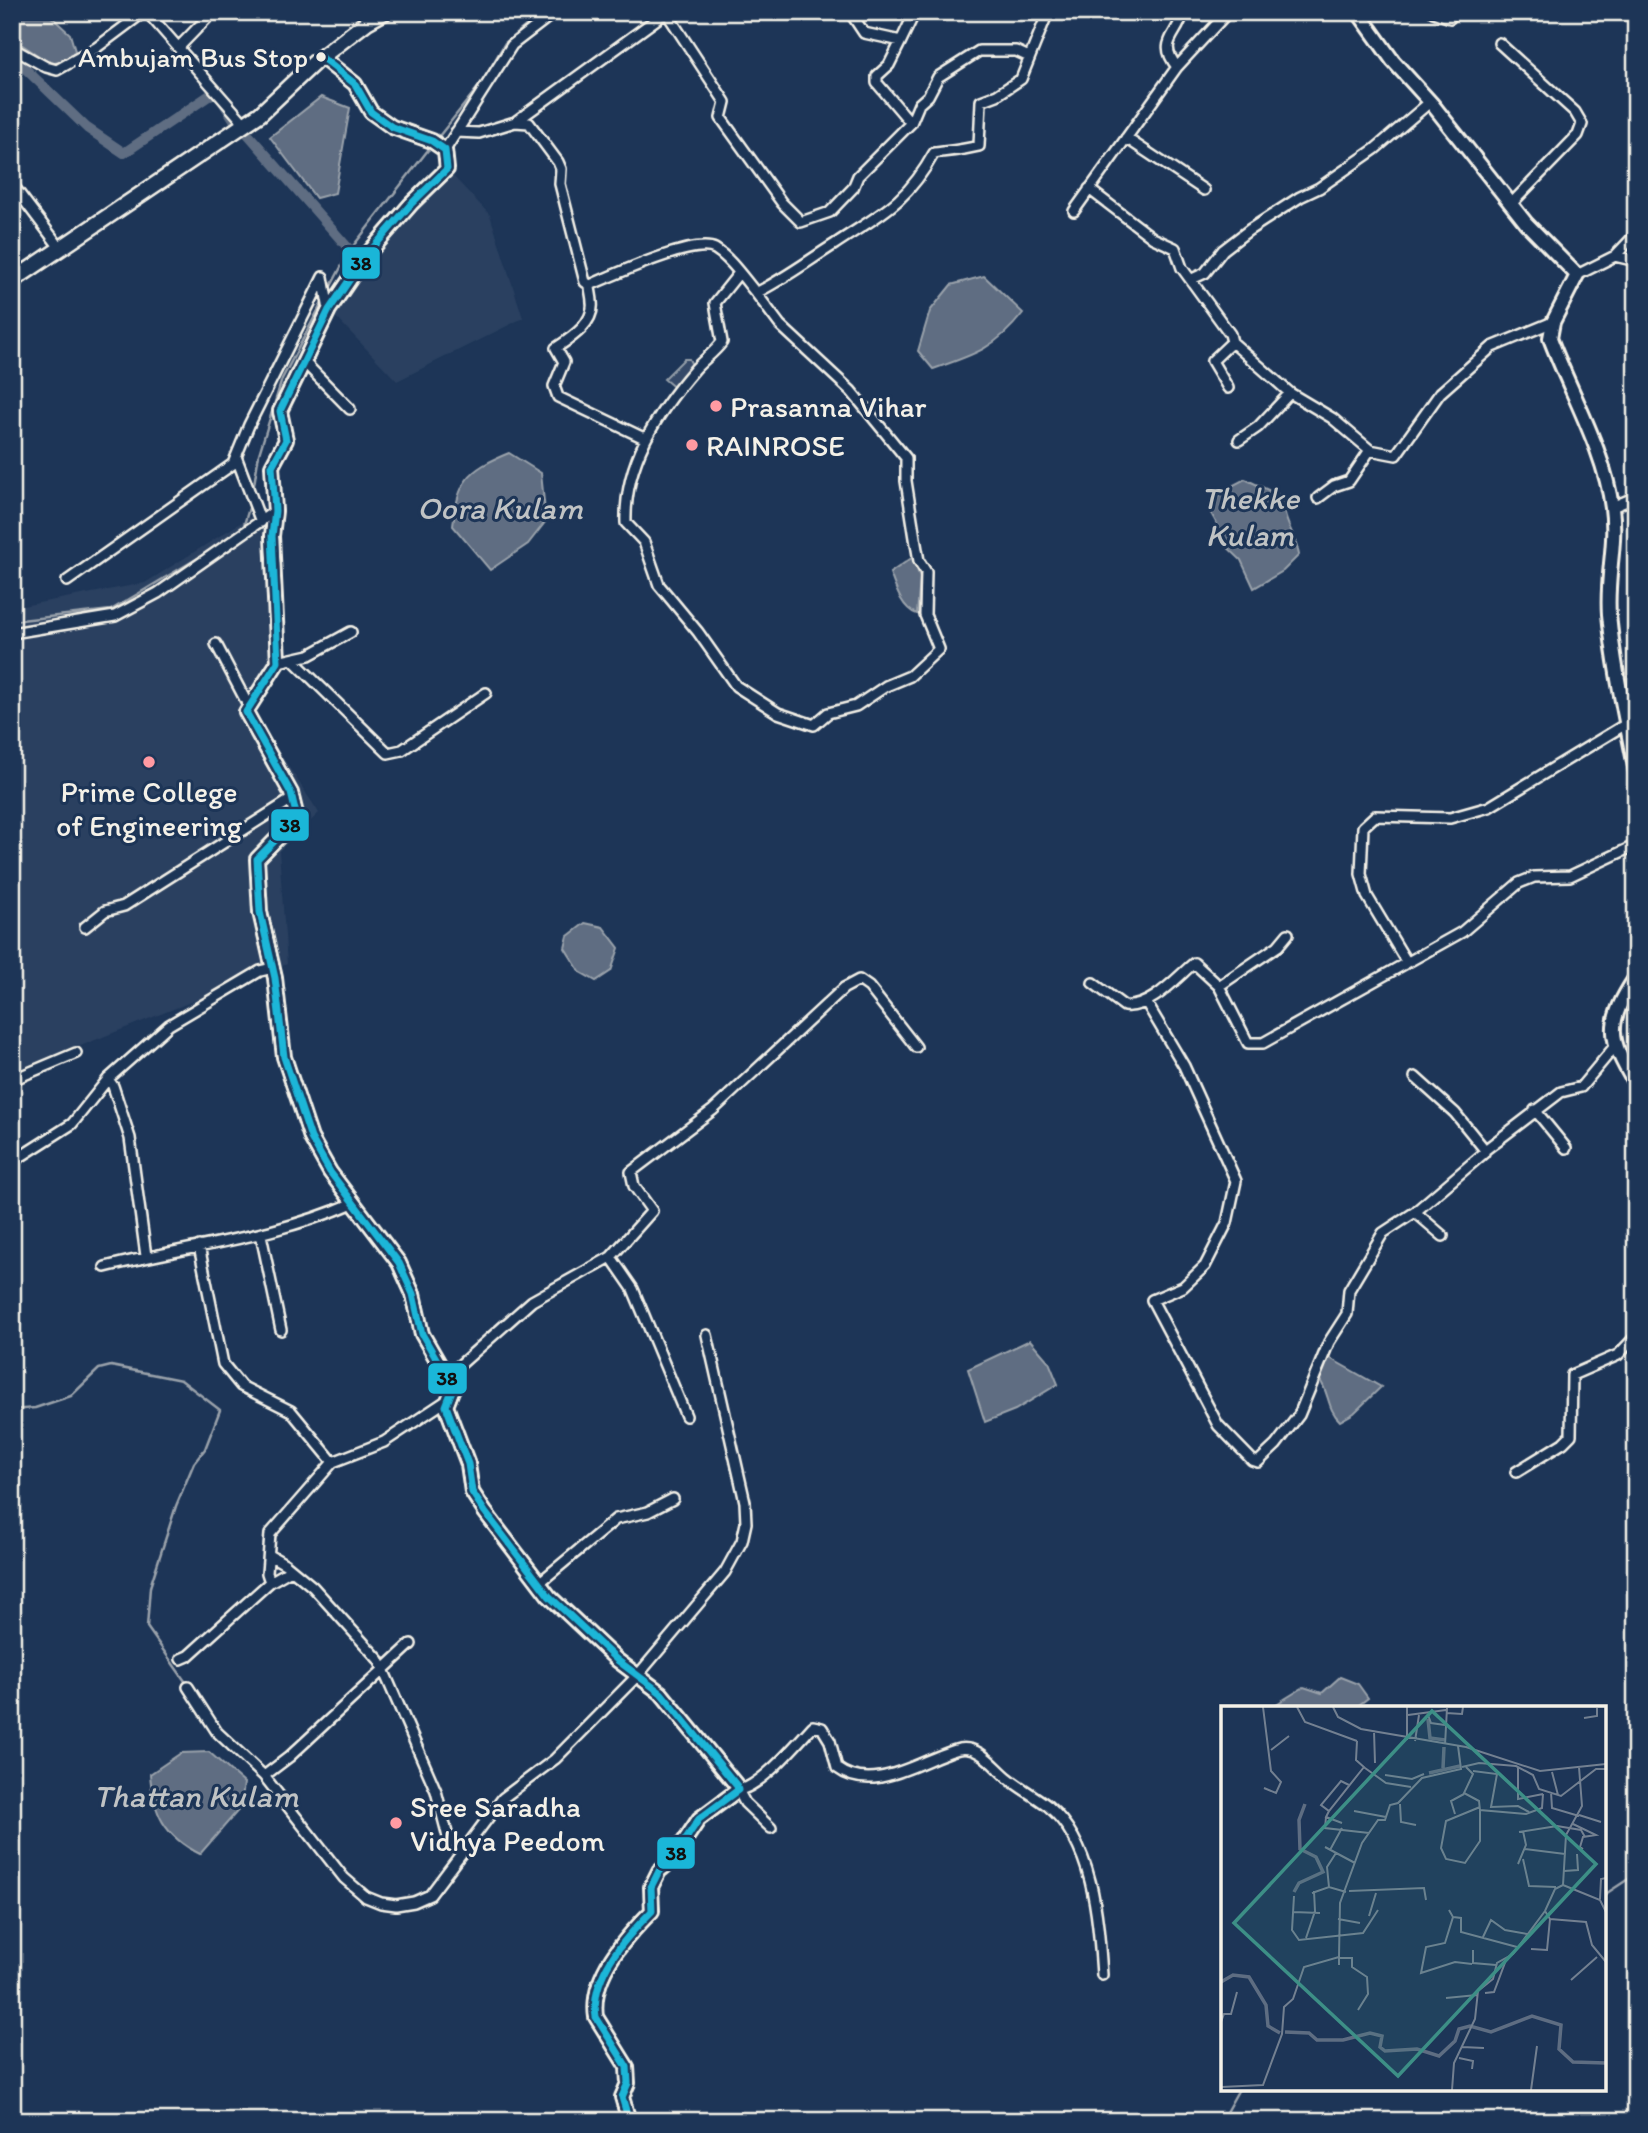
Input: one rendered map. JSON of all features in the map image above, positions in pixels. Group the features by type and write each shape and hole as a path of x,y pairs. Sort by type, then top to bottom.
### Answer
{"main road":[{"path":"14,278 245,124 321,57 367,22 385,12"}],"street":[{"path":"12,48 46,67 57,70 96,48 146,12 180,46 245,124"},
{"path":"453,1388 422,1334 414,1294 399,1263 353,1203 311,1138 284,1057 273,968 260,912 257,859 297,818 292,799 246,712 278,662 272,536 275,512 272,466 286,440 280,411 329,310 365,257 411,204 447,169 445,150 512,45 555,12"},
{"path":"850,12 864,33 901,41"},
{"path":"911,123 877,83 877,76 889,65 915,12"},
{"path":"756,293 781,281 892,208 934,153 954,150 961,152 978,146 981,101 997,95 1021,79 1048,12"},
{"path":"1177,67 1169,57 1168,40 1183,12"},
{"path":"1074,211 1177,67 1228,12"},
{"path":"1358,12 1393,61 1430,102 1526,223 1577,275"},
{"path":"1433,12 1450,18 1452,12"},
{"path":"180,46 210,15"},
{"path":"456,132 479,133 515,122 661,16 668,15 725,102 720,118 782,203 801,222 830,212 853,188 858,176 911,123 919,104 928,96 937,77 979,51 1016,51 1029,57"},
{"path":"1499,43 1575,112 1582,124 1578,135 1512,203"},
{"path":"321,57 355,84 371,112 392,127 432,141 445,150"},
{"path":"1192,279 1205,273 1223,250 1249,230 1292,201 1319,188 1375,149 1430,102"},
{"path":"515,122 529,123 558,162 560,184 584,282 590,285 644,263 705,246 716,250 739,273 780,325 851,391 906,458 906,481 919,561 926,572 925,615 939,649 909,676 886,686 856,706 828,713 814,725 778,713 736,686 659,585 644,542 626,523 626,492 644,438 661,418 672,396 722,342 715,303 739,273"},
{"path":"1126,138 1205,190"},
{"path":"12,185 61,249"},
{"path":"1089,189 1153,238 1175,248 1182,268 1192,279 1232,342 1290,393 1332,418 1370,450 1396,455 1440,393 1492,347 1553,322"},
{"path":"1636,234 1615,256 1577,275 1553,322 1550,338 1596,449 1612,507 1614,539 1608,574 1609,613 1636,772"},
{"path":"1615,256 1636,261"},
{"path":"68,581 148,522 195,493 237,459 249,425 323,277 329,310"},
{"path":"590,285 593,304 582,330 556,348 564,362 554,386 555,391 558,397 644,438"},
{"path":"1228,388 1212,361 1232,342"},
{"path":"303,361 350,409"},
{"path":"1239,440 1258,427 1290,393"},
{"path":"1318,498 1334,486 1349,481 1370,450"},
{"path":"237,459 261,522"},
{"path":"1612,507 1636,497"},
{"path":"12,633 115,617 158,593 275,512"},
{"path":"278,662 309,655 351,632"},
{"path":"216,644 249,707"},
{"path":"293,660 388,752 402,750 486,693"},
{"path":"1406,961 1367,896 1361,874 1363,827 1375,816 1450,818 1489,807 1626,724"},
{"path":"85,927 104,911 124,906 292,799"},
{"path":"1093,983 1124,1006 1146,1002 1194,963 1219,986 1248,1043 1263,1043 1462,932 1519,883 1534,877 1570,876 1636,845"},
{"path":"1219,986 1278,946 1289,934"},
{"path":"12,1162 72,1124 107,1079 169,1025 260,971 273,968"},
{"path":"1636,977 1620,1002 1611,1025 1616,1045 1636,1085"},
{"path":"446,1406 453,1388 453,1371 532,1301 611,1256 652,1211 634,1186 631,1172 713,1110 844,988 859,980 869,988 916,1047"},
{"path":"1146,1002 1184,1066 1236,1181 1227,1223 1205,1266 1183,1287 1152,1300 1218,1425 1252,1460 1258,1462 1276,1445 1299,1415 1328,1342 1347,1314 1349,1290 1383,1233 1415,1212 1484,1153"},
{"path":"1415,1077 1455,1113 1485,1150 1561,1092 1581,1087 1616,1045"},
{"path":"12,1080 76,1054"},
{"path":"107,1079 113,1086 130,1138 146,1256"},
{"path":"1535,1110 1566,1147"},
{"path":"105,1267 146,1256 261,1235 313,1220 353,1203"},
{"path":"1415,1212 1443,1236"},
{"path":"261,1235 281,1330"},
{"path":"199,1246 223,1364 241,1386 291,1411 332,1462"},
{"path":"611,1256 633,1289 686,1416"},
{"path":"188,1687 217,1732 264,1776 344,1878 366,1896 381,1903 396,1905 430,1895 461,1850 503,1798 555,1759 638,1675 725,1572 742,1541 746,1523 745,1502 707,1335"},
{"path":"1516,1472 1563,1443 1571,1435 1572,1375 1618,1355 1636,1336"},
{"path":"270,1582 267,1573 271,1556 270,1534 278,1521 332,1462 384,1442 446,1401 468,1464 472,1492 539,1583 549,1596 677,1710 745,1803 771,1828"},
{"path":"539,1583 616,1519 648,1512 673,1499"},
{"path":"271,1556 313,1587 379,1660 436,1791 448,1837 461,1850"},
{"path":"181,1659 188,1657 270,1582 291,1570"},
{"path":"264,1776 411,1644"},
{"path":"629,2121 622,2097 628,2083 626,2067 596,2017 602,1978 612,1959 652,1911 651,1887 659,1871 671,1861 699,1819 777,1765 813,1726 822,1728 828,1736 837,1768 857,1776 889,1775 960,1749 980,1753 1009,1779 1048,1807 1077,1841 1098,1916 1102,1975"}],"shaded area":[{"path":"451,174 490,215 523,318 397,381 334,315 409,213"},
{"path":"684,359 689,359 693,367 676,389 664,379"},
{"name":"Prime College of Engineering","path":"264,508 276,576 276,626 289,659 253,712 319,813 279,851 287,964 12,1073 12,608 145,583"}],"water":[{"path":"12,12 46,12 70,34 75,51 63,61 51,64 12,38"},
{"path":"321,97 350,108 335,193 316,198 270,137"},
{"path":"984,276 1023,313 1003,335 983,349 933,369 918,351 930,311 951,285"},
{"name":"Oora Kulam","path":"509,453 541,473 546,521 528,544 490,570 453,526 455,511 467,479 483,465"},
{"name":"Thekke Kulam","path":"1245,479 1283,497 1285,514 1299,555 1283,571 1254,588 1241,560 1221,541 1217,524 1208,508 1224,490"},
{"path":"913,557 920,578 917,614 903,603 890,573"},
{"path":"585,923 603,927 619,948 611,971 596,981 580,972 565,948 568,936"},
{"path":"1030,1340 1049,1362 1058,1384 1015,1410 985,1422 968,1369"},
{"path":"1326,1356 1381,1387 1354,1413 1340,1421 1332,1411 1317,1376"},
{"path":"1340,1677 1358,1684 1368,1698 1358,1706 1273,1706 1304,1687 1322,1693"},
{"name":"Thattan Kulam","path":"209,1752 244,1783 241,1807 200,1854 177,1839 163,1822 154,1800 150,1774 181,1753"}],"waterway":[{"path":"436,140 483,81 505,43 543,12"},
{"path":"12,56 87,128 124,153 216,91 235,121"},
{"path":"247,133 350,250"},
{"path":"329,290 350,250 432,145"},
{"path":"253,491 259,454 282,379 324,299"},
{"path":"243,528 250,505"},
{"path":"12,621 111,610 218,546"},
{"path":"12,1410 35,1408 71,1396 99,1369 111,1366 181,1380 220,1410 205,1449 194,1463 176,1506 150,1587 147,1627 187,1684"},
{"path":"1606,1894 1636,1874"},
{"path":"1221,2121 1238,2091"}],"transit line":[{"name":"38","path":"321,57 355,84 371,112 392,127 432,141 445,150 447,169 411,204 365,257 329,310 280,411 286,440 272,466 275,511 272,536 278,662 246,712 291,793 297,818 257,859 260,912 275,978 284,1057 311,1138 330,1172 399,1263 413,1294 422,1334 453,1388 446,1406 468,1464 472,1492 549,1596 617,1660 661,1693 737,1786 738,1790 699,1819 671,1861 659,1871 651,1887 652,1911 621,1946 598,1987 596,2017 627,2067 628,2083 622,2097 629,2121"}],"place":[{"name":"Ambujam Bus Stop","path":"321,57"},
{"name":"Prasanna Vihar","path":"716,406"},
{"name":"RAINROSE","path":"692,445"},
{"name":"Prime College of Engineering","path":"149,762"},
{"name":"Sree Saradha Vidhya Peedom","path":"396,1823"}]}
